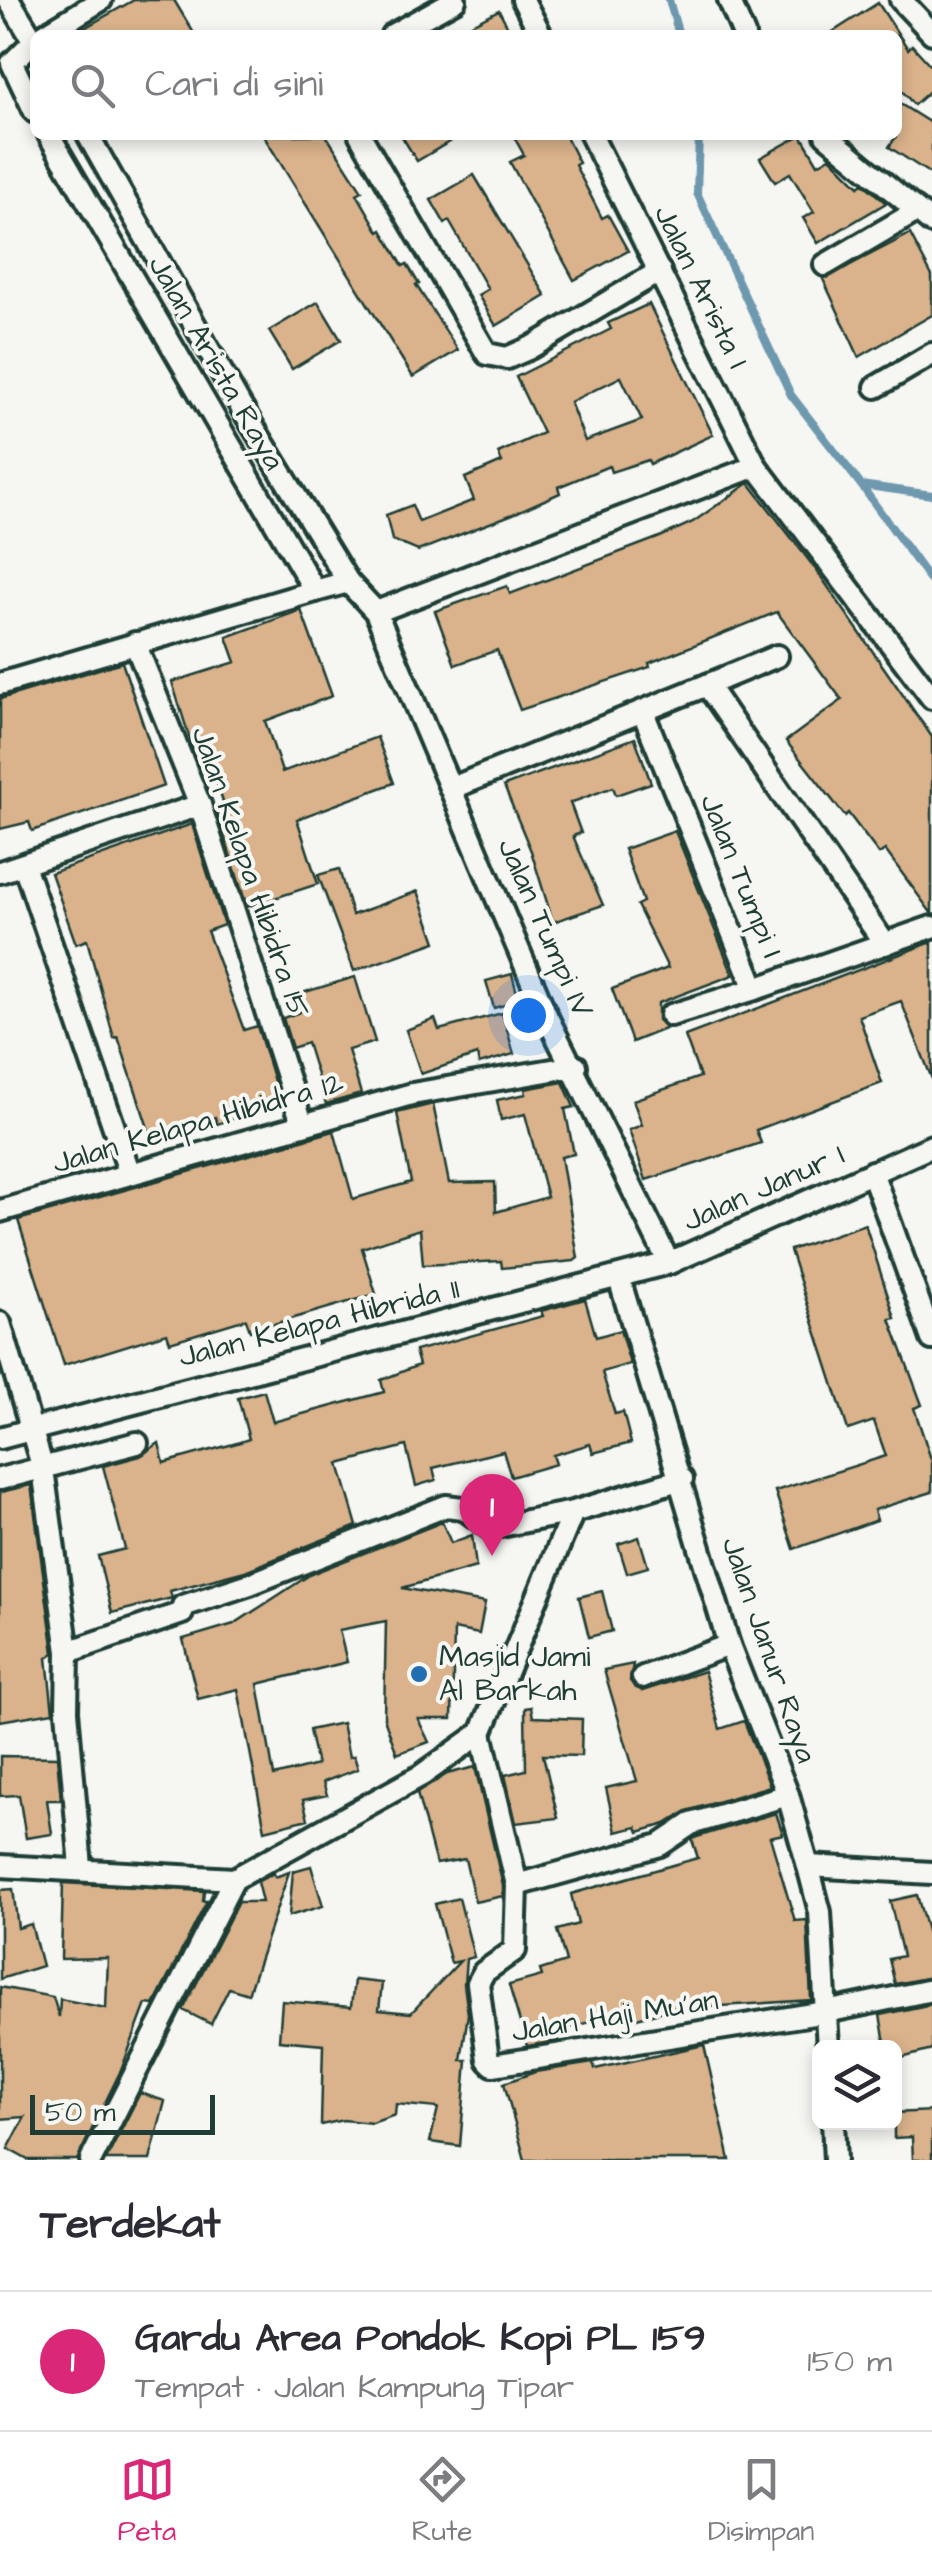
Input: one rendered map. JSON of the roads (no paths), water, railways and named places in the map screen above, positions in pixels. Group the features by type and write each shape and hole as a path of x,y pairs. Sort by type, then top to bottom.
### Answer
{"street":[{"path":"9,0 30,33"},
{"path":"52,30 101,0"},
{"path":"401,30 455,0"},
{"path":"524,0 539,30"},
{"path":"729,0 742,30"},
{"path":"900,0 932,33"},
{"path":"30,46 12,63 30,101"},
{"name":"Jalan Arista Raya","path":"51,140 315,591"},
{"name":"Jalan Arista Raya","path":"91,140 240,405 348,582 376,612"},
{"path":"363,140 488,354 507,358 530,348 660,272"},
{"name":"Jalan Arista I","path":"594,140 756,466 932,698"},
{"path":"825,265 925,217 832,140"},
{"path":"876,387 932,354"},
{"path":"376,612 756,466"},
{"path":"0,684 348,582"},
{"name":"Jalan Tumpi IV","path":"376,612 548,1017 576,1066 670,1263"},
{"name":"Jalan Kelapa Hibidra 15","path":"136,644 200,805 302,1123"},
{"path":"452,788 777,656"},
{"path":"706,685 885,944"},
{"name":"Jalan Tumpi I","path":"643,712 754,989 932,927"},
{"path":"0,872 200,805"},
{"path":"24,864 130,1174"},
{"path":"671,1015 754,989"},
{"name":"Jalan Kelapa Hibidra 12","path":"0,1211 412,1094 576,1066"},
{"name":"Jalan Janur I","path":"620,1278 670,1263 932,1146"},
{"path":"872,1172 932,1339"},
{"name":"Jalan Kelapa Hibrida 11","path":"0,1438 620,1278"},
{"name":"Jalan Janur Raya","path":"620,1278 729,1645 788,1795 808,1866 820,1912 828,2040"},
{"path":"0,1323 43,1470 68,1652 67,1711 82,1867"},
{"path":"0,1480 137,1443"},
{"path":"68,1652 143,1629 182,1612 183,1606 250,1584 446,1506 463,1508 490,1528 573,1512 682,1480"},
{"path":"0,1866 82,1867 234,1879 422,1775 480,1733 573,1512"},
{"path":"642,1677 729,1645"},
{"path":"480,1733 517,1886 660,1845 690,1824 788,1795"},
{"path":"808,1866 932,1873"},
{"path":"91,2160 234,1879"},
{"name":"Jalan Haji Mu'an","path":"517,1886 515,1950 484,1972 478,1983 488,2060 492,2065 826,2012"},
{"path":"826,2012 932,1990"},
{"path":"833,2130 835,2160"}],"waterway":[{"path":"669,0 678,30"},
{"path":"699,140 697,193 791,395 861,485 932,495"},
{"path":"861,485 932,583"}],"place":[{"name":"Gardu Area Pondok Kopi PL 159","path":"492,1556"},
{"name":"Masjid Jami Al Barkah","path":"419,1674"}]}
